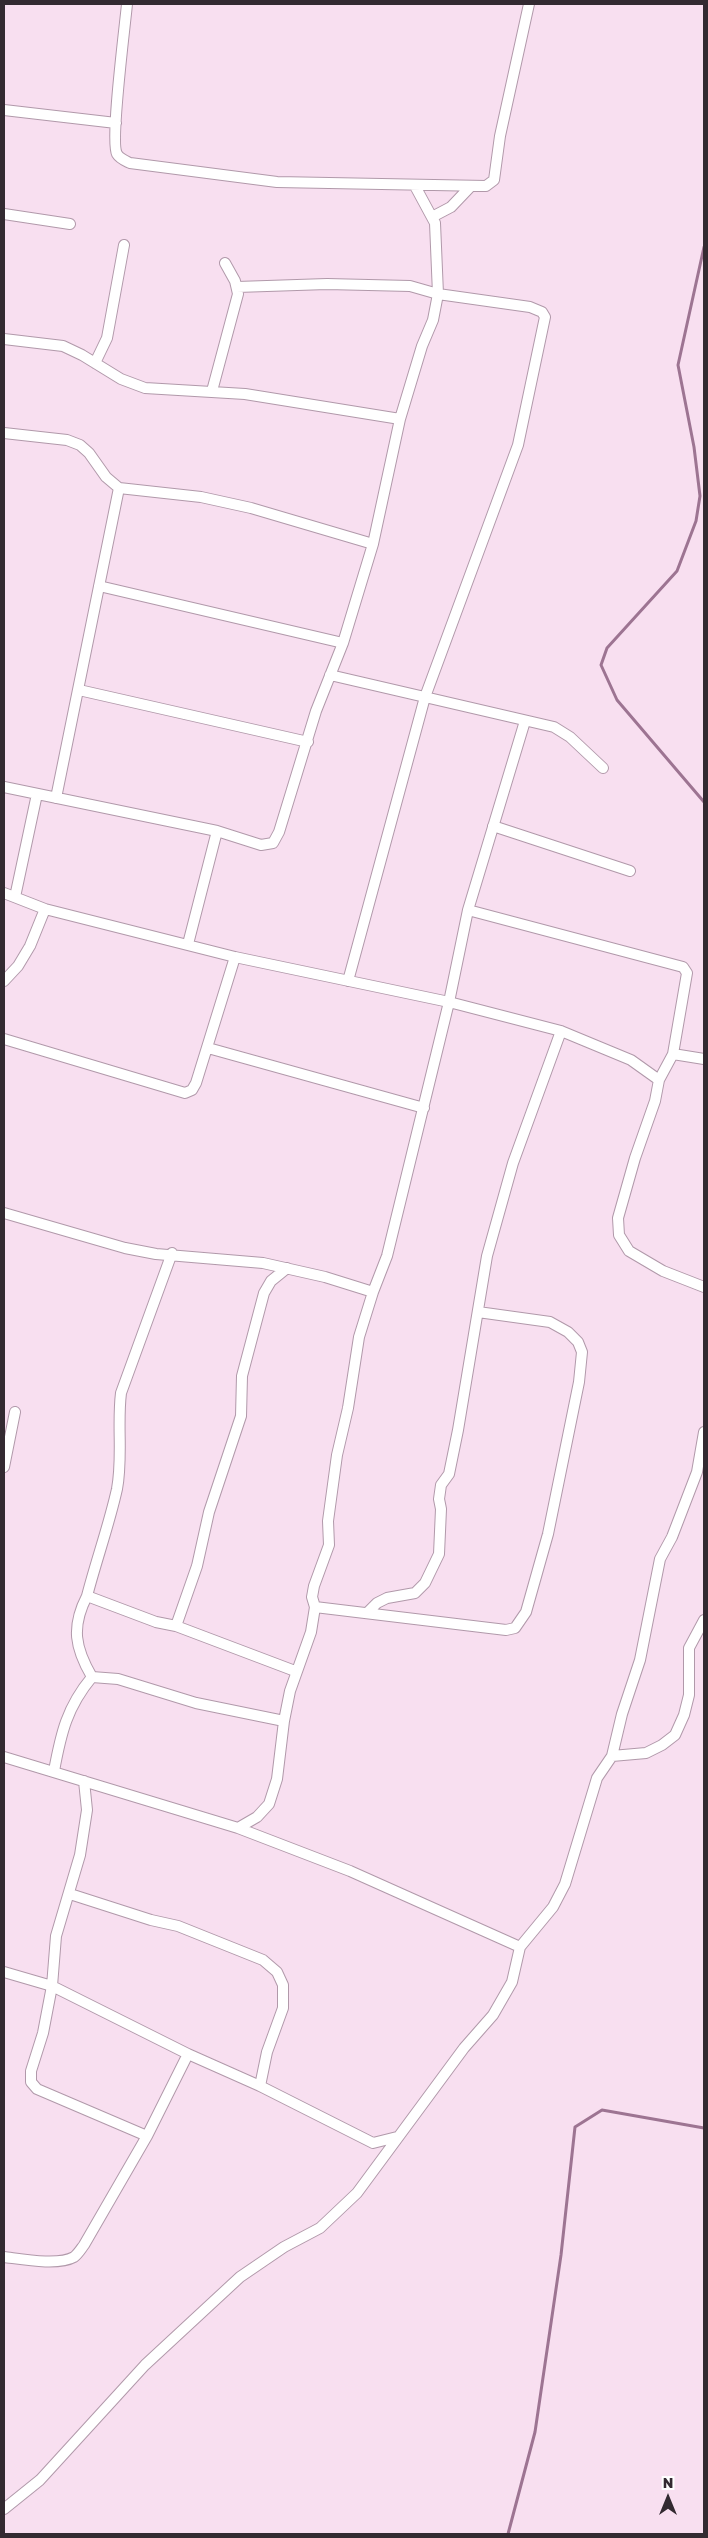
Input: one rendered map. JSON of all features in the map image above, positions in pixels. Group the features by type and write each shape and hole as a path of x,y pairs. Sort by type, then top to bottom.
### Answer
{"street":[{"path":"127,4 116,123 117,154 130,163 277,182 415,186 486,186 494,180 504,118 529,4"},
{"path":"4,110 116,123"},
{"path":"4,787 217,831 261,845 273,843 279,832 330,675 343,643 373,544 400,419 422,346 433,320 438,294 435,272 436,239 432,217 415,186"},
{"path":"432,217 451,206 471,186"},
{"path":"4,214 70,224"},
{"path":"96,363 107,338 124,245"},
{"path":"212,391 238,294 237,287 225,263"},
{"path":"237,287 272,284 410,286 438,294 530,307 542,312 545,318 518,445 424,697 348,981"},
{"path":"4,339 63,346 96,363 121,379 145,388 212,391 400,419"},
{"path":"4,433 67,440 80,445 89,453 106,477 119,488 201,497 234,504 373,544"},
{"path":"56,798 119,488"},
{"path":"99,586 343,643"},
{"path":"330,675 554,727 570,738 603,768"},
{"path":"78,690 308,742"},
{"path":"238,1828 257,1817 269,1804 277,1779 284,1721 295,1672 311,1632 315,1607 312,1598 314,1586 330,1545 328,1522 337,1455 348,1408 359,1338 373,1292 387,1256 449,1002 468,910 525,721"},
{"path":"15,897 37,794"},
{"path":"493,826 630,871"},
{"path":"188,944 217,831"},
{"path":"4,892 45,909 235,957 449,1002 561,1031 631,1060 659,1080"},
{"path":"4,981 18,966 30,946 45,909"},
{"path":"468,910 683,967 687,973 673,1054 659,1080 655,1101 618,1218 619,1235 629,1251 663,1270 704,1287"},
{"path":"4,1038 87,1066 185,1094 192,1090 196,1083 235,957"},
{"path":"368,1613 377,1603 386,1598 415,1592 425,1583 438,1554 442,1509 439,1499 442,1484 449,1474 451,1465 487,1256 512,1163 561,1031"},
{"path":"208,1048 424,1108"},
{"path":"673,1054 704,1059"},
{"path":"4,1213 125,1248 156,1254 230,1259 287,1268 373,1292"},
{"path":"92,1677 82,1660 77,1643 79,1612 87,1596 117,1488 122,1435 119,1412 122,1394 172,1254"},
{"path":"176,1626 197,1566 209,1512 241,1416 242,1376 264,1293 271,1281 287,1268"},
{"path":"315,1607 506,1630 515,1628 526,1612 548,1534 579,1382 582,1352 578,1342 568,1332 550,1322 478,1312"},
{"path":"4,1467 15,1412"},
{"path":"4,2509 40,2480 145,2365 196,2316 260,2262 320,2228 357,2193 464,2048 493,2015 512,1982 520,1946 553,1906 565,1884 597,1778 612,1756 622,1714 640,1660 660,1559 672,1537 692,1486 704,1432"},
{"path":"87,1596 156,1622 176,1626 295,1672"},
{"path":"612,1756 646,1753 662,1746 675,1735 684,1715 688,1695 689,1648 704,1620"},
{"path":"92,1677 118,1679 196,1704 284,1721"},
{"path":"54,1771 61,1729 77,1694 92,1677"},
{"path":"4,1757 238,1828 350,1871 520,1946"},
{"path":"84,1781 87,1810 80,1855 56,1936 52,1986 43,2033 31,2071 30,2082 37,2089 147,2136"},
{"path":"70,1894 151,1920 178,1926 263,1960 277,1972 283,1985 283,2008 267,2052 260,2086"},
{"path":"4,1972 52,1986 188,2054 260,2086 373,2143 397,2137"},
{"path":"4,2257 35,2261 67,2260 75,2256 84,2245 112,2192 147,2136 188,2054"},
{"path":"373,2143 380,2162"}],"waterway":[{"path":"704,247 678,365 694,447 700,496 696,521 677,571 607,648 601,665 617,700 704,802"},
{"path":"508,2534 535,2432 561,2255 575,2127 602,2110 704,2128"}]}
